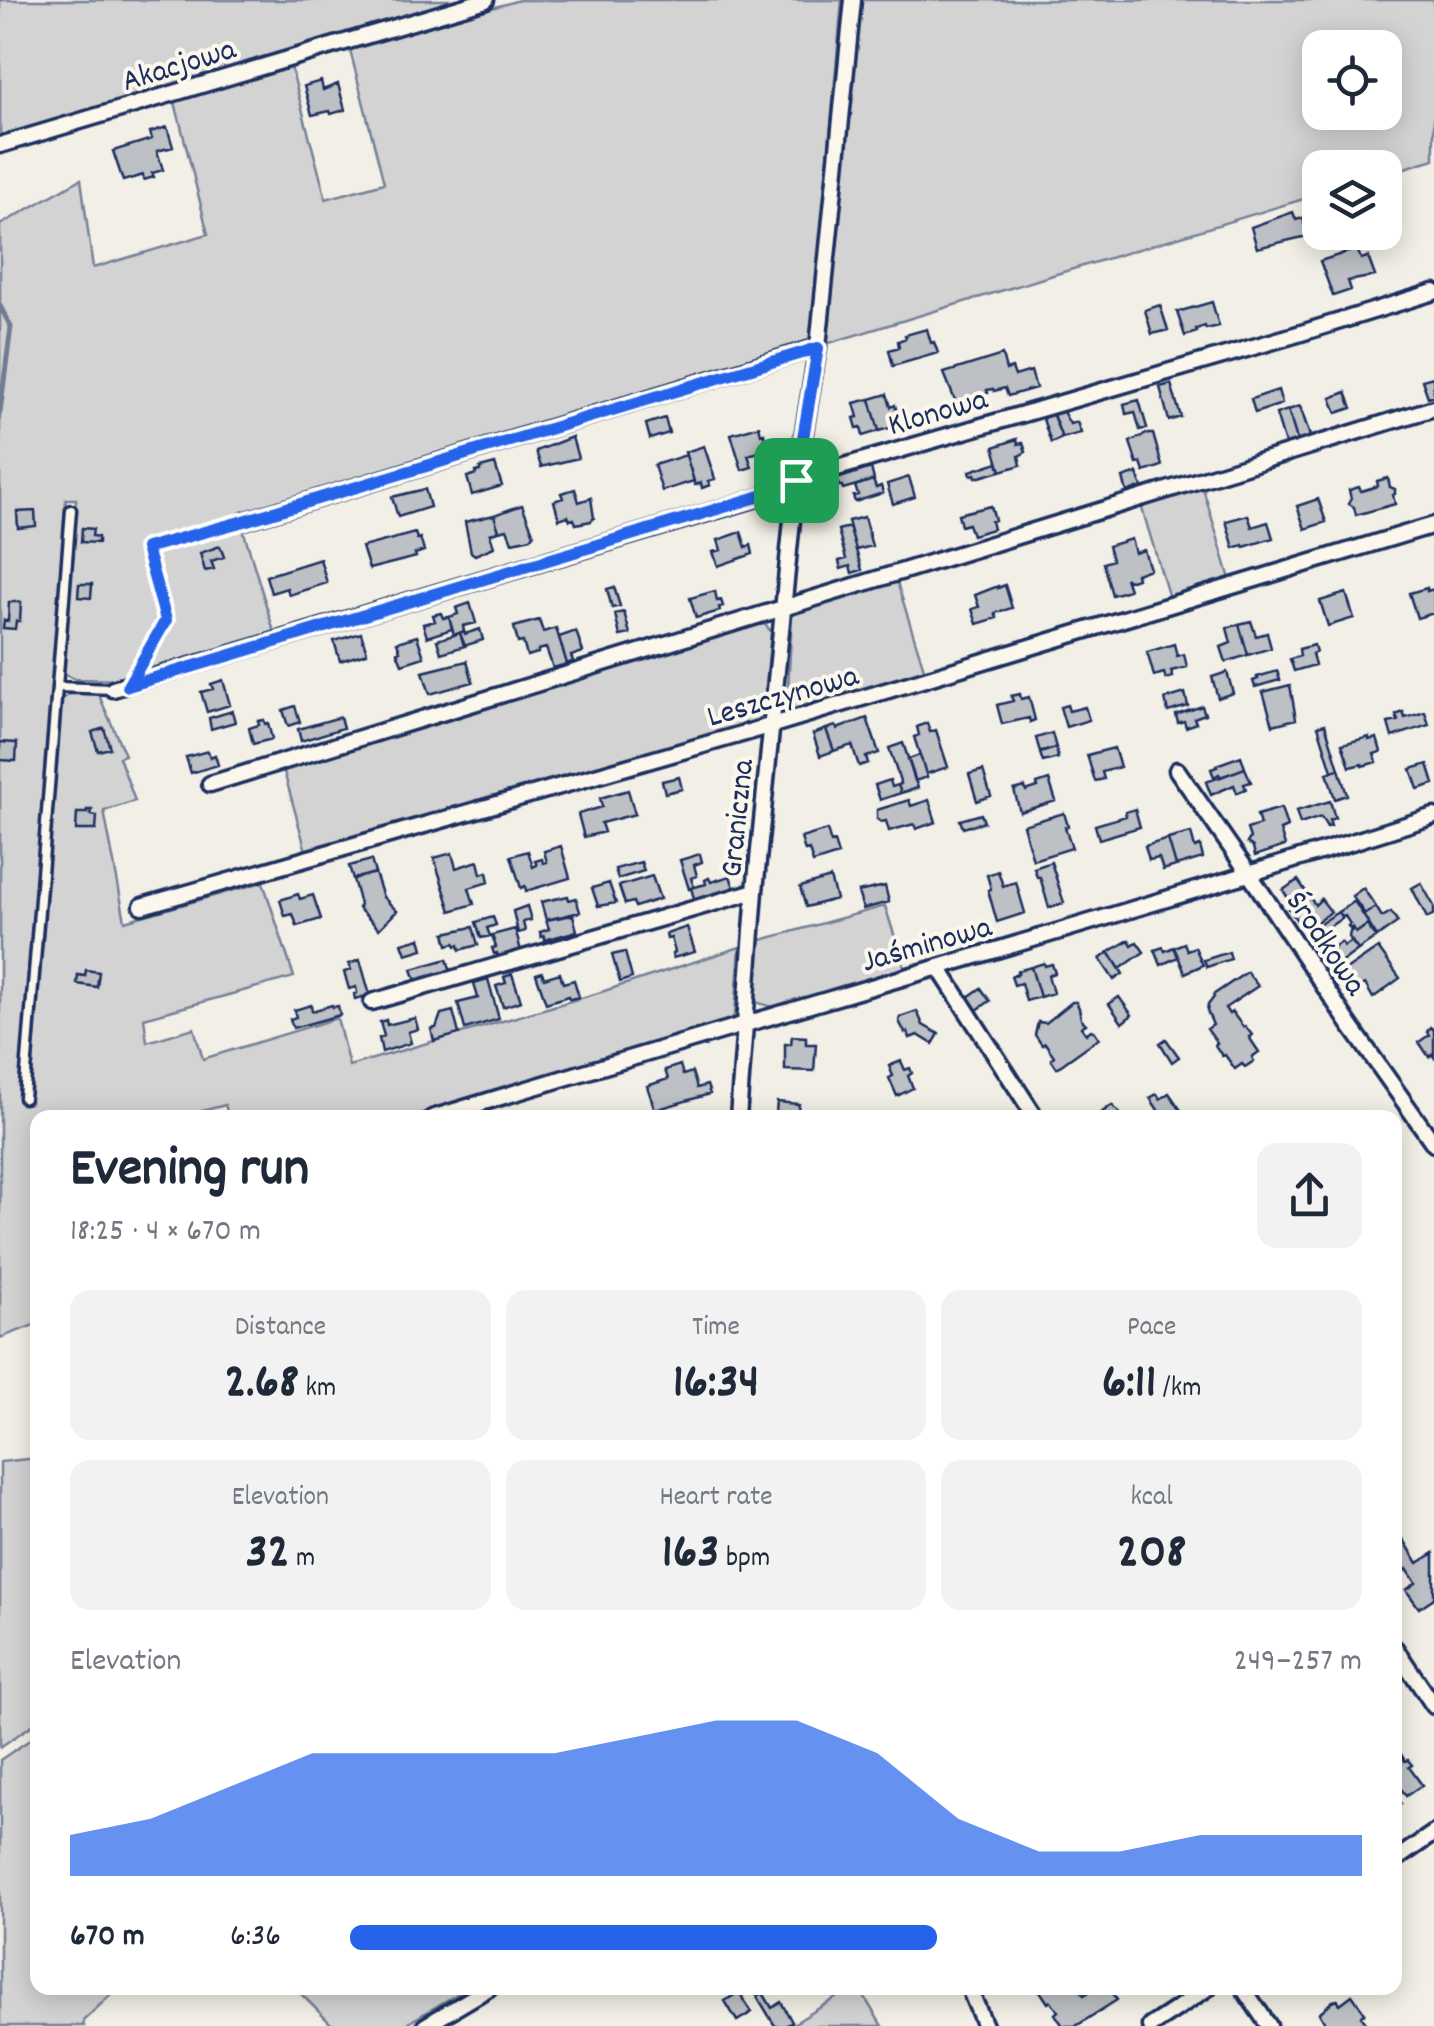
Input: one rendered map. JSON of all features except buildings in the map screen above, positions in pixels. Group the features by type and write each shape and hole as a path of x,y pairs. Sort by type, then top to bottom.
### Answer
{"street":[{"name":"Akacjowa","path":"0,145 486,0"},
{"name":"Graniczna","path":"738,1110 754,890 796,480 818,348 852,0"},
{"name":"Klonowa","path":"120,687 781,490 796,480 1434,292"},
{"path":"244,521 818,348"},
{"path":"210,784 1434,408"},
{"name":"Leszczynowa","path":"142,906 773,725 1434,525"},
{"name":"Środkowa","path":"1176,770 1434,1144"},
{"name":"Jaśminowa","path":"458,1110 1250,875 1434,816"},
{"path":"372,1002 754,890"},
{"path":"939,968 1031,1110"},
{"path":"1402,1658 1434,1706"},
{"path":"1402,1855 1434,1833"},
{"path":"424,2026 476,1995"},
{"path":"972,1995 985,2026"},
{"path":"1150,2026 1197,1995"},
{"path":"1248,1995 1270,2026"}],"lane":[{"path":"24,1098 71,510"},
{"path":"57,687 120,687"}],"path":[{"path":"120,687 166,620 146,548 244,521"}],"shaded area":[{"path":"0,0 461,0 0,137"},
{"path":"519,0 842,0 812,344 236,518 243,529 275,635 127,680 75,679 63,673 76,499 66,499 21,1104 30,1103 61,700 70,694 98,693 125,755 119,757 135,801 104,811 125,921 263,882 294,977 144,1018 147,1042 194,1028 203,1059 337,1018 349,1066 740,947 735,1013 730,1023 432,1110 227,1110 225,1105 206,1110 30,1110 30,1327 0,1338 0,225 81,179 93,268 208,234 175,102 291,67 326,199 384,183 350,50"},
{"path":"859,0 1434,0 1434,159 1402,169 1402,150 1302,150 1302,199 826,344"},
{"path":"1202,485 1230,579 1169,598 1141,505"},
{"path":"897,582 925,672 790,711 787,707 792,616 799,610"},
{"path":"760,624 771,632 764,708 762,716 753,723 306,851 283,768"},
{"path":"885,906 905,969 773,1007 755,1002 758,941"},
{"path":"30,1459 30,1727 0,1747 0,1462"},
{"path":"30,1740 30,1995 111,1995 83,2021 84,2026 0,2026 0,1760"},
{"path":"302,1995 455,1995 403,2026 333,2026"},
{"path":"841,1995 863,1995 882,2026 790,2026"}],"waterway":[{"path":"0,306 11,327 0,412"}],"route":[{"path":"818,348 796,480 781,490 128,686 166,620 146,548 818,348"}]}
